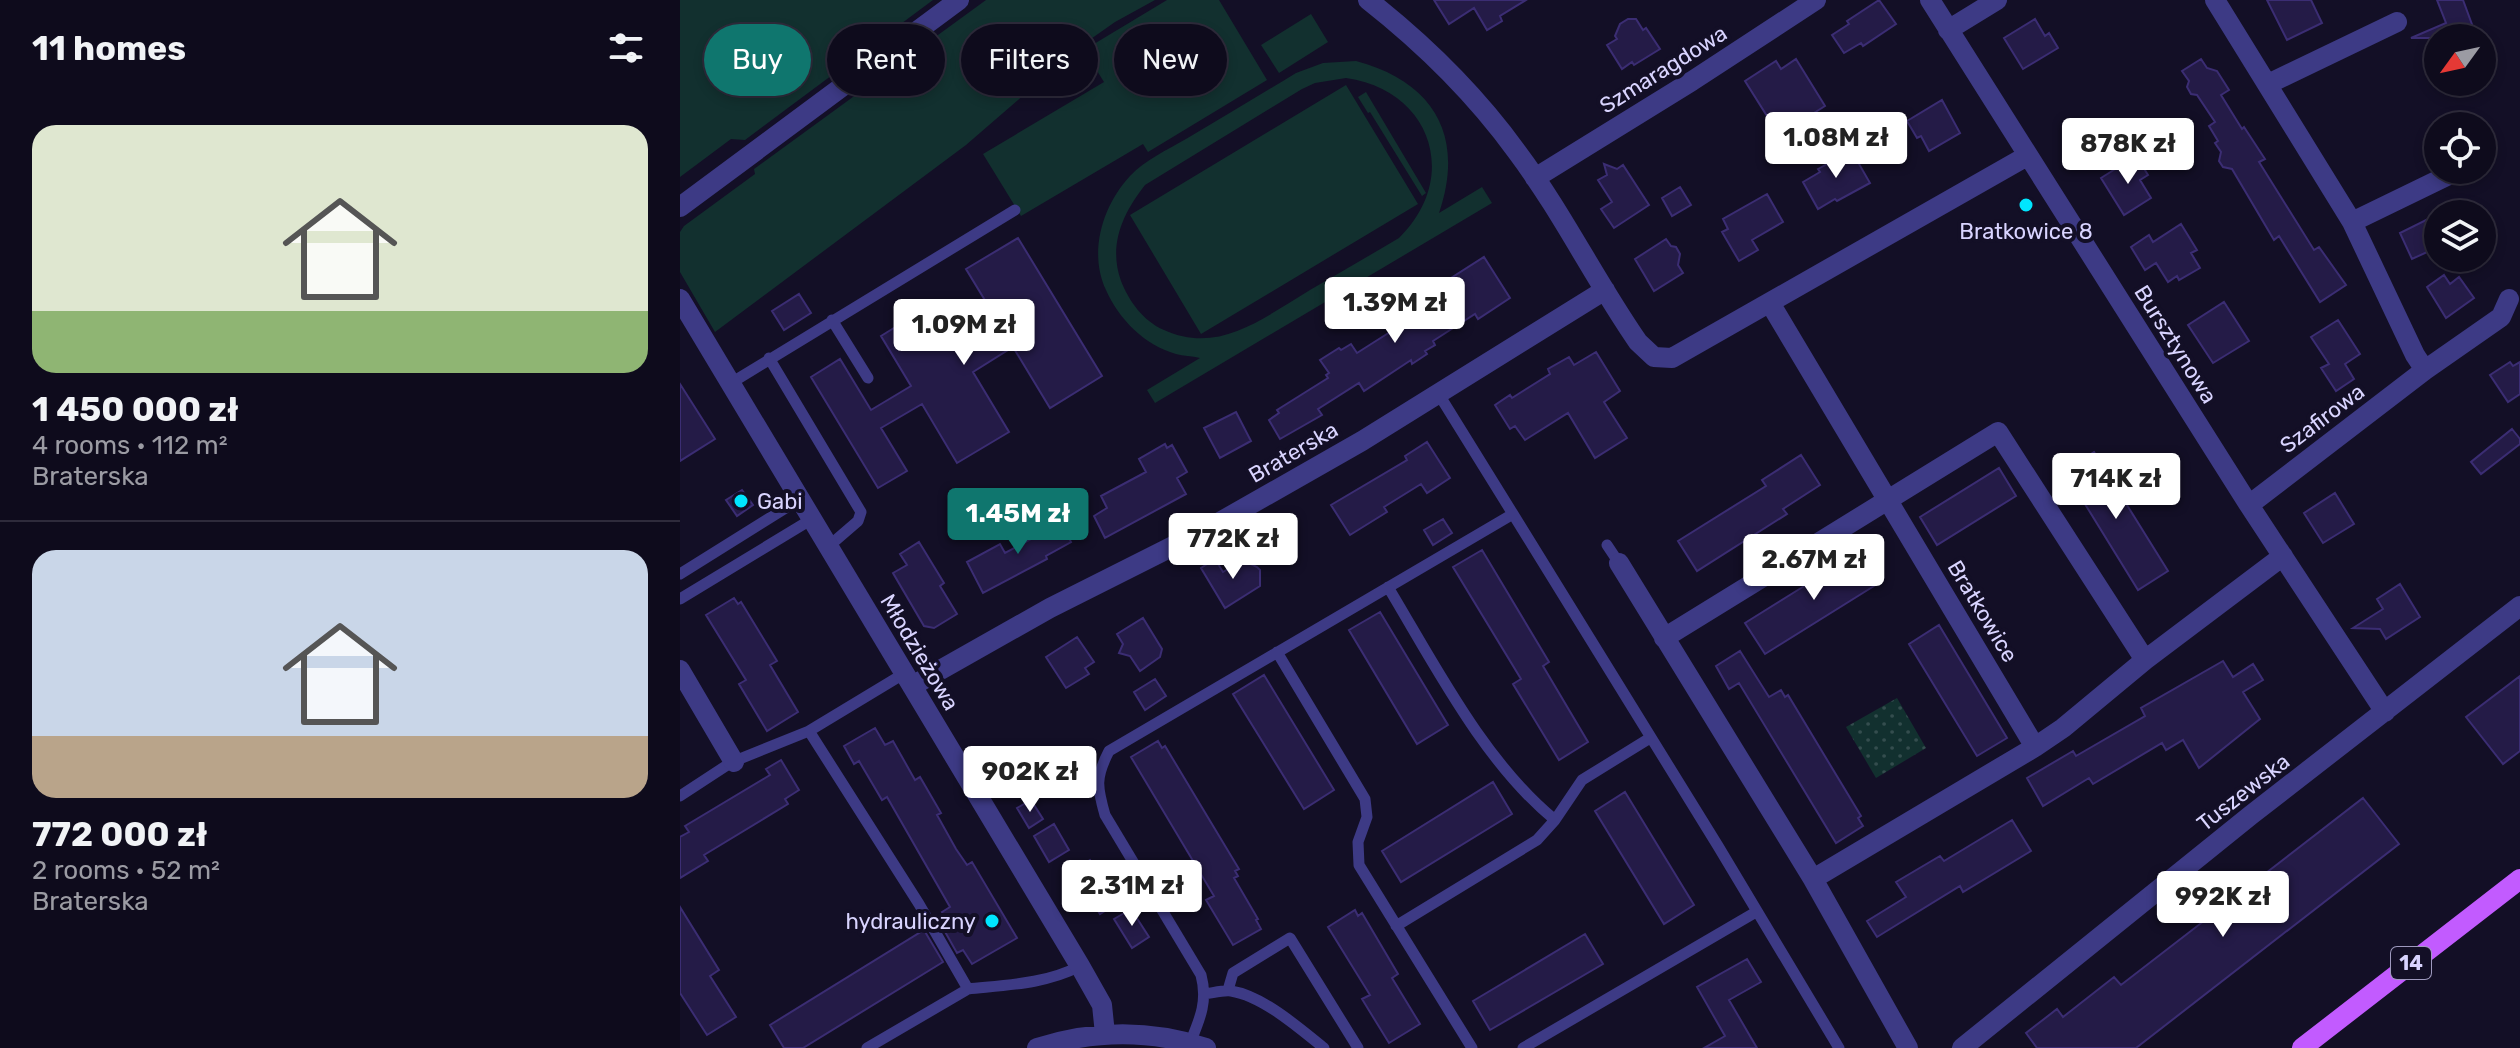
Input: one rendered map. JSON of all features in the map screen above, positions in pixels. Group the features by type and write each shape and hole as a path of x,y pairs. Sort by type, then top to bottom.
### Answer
{"main road":[{"name":"14","path":"2302,1048 2520,879"}],"street":[{"path":"680,207 959,0"},
{"name":"Szmaragdowa","path":"1535,178 1816,0"},
{"name":"Bursztynowa","path":"1930,0 2249,505 2275,562 2385,712"},
{"path":"1948,30 1997,0"},
{"path":"2215,0 2352,222 2425,370"},
{"path":"1374,1 1465,87 1535,178 1638,342 1654,357 1672,358 2027,156"},
{"path":"2268,84 2397,22"},
{"path":"2352,222 2430,184"},
{"name":"Braterska","path":"909,679 1211,527 1362,441 1605,290"},
{"name":"Młodzieżowa","path":"680,299 1080,966 1102,1005 1105,1034"},
{"name":"Szafirowa","path":"2249,505 2425,370 2501,317 2509,299"},
{"name":"Bratkowice","path":"1770,303 2035,747"},
{"path":"1664,638 1998,432 2145,660"},
{"path":"1813,879 2063,728 2145,660 2275,562"},
{"path":"1619,563 1813,879 1908,1048"},
{"name":"Tuszewska","path":"1962,1048 2251,815 2520,606"},
{"path":"680,670 734,762"},
{"path":"1037,1048 1077,1037 1105,1034 1145,1034 1198,1045"}],"lane":[{"path":"731,383 1015,210"},
{"path":"832,320 868,378"},
{"path":"769,358 861,512 858,521 829,546"},
{"path":"1438,393 1839,1048"},
{"path":"680,574 800,499"},
{"path":"1198,1045 1205,994 1201,975 1105,815 1098,791 1099,769 1109,751 1513,514"},
{"path":"680,599 812,519"},
{"path":"1607,545 1619,563"},
{"path":"1388,587 1477,734 1539,807 1555,820"},
{"path":"1277,652 1365,799 1367,817 1358,842 1359,865 1472,1048"},
{"path":"680,796 734,762 809,731 909,679"},
{"path":"809,731 919,904 968,989"},
{"path":"1396,926 1537,840 1582,780 1650,738"},
{"path":"1523,1048 1756,912"},
{"path":"1228,990 1233,973 1290,938 1358,1048"},
{"path":"867,1048 968,989 1037,981 1080,966"},
{"path":"1205,994 1228,990 1252,997 1324,1048"}],"green space":[{"path":"680,0 933,0 901,24 827,24 827,79 811,91 811,24 704,24 704,96 804,96 745,140 731,139 680,177"},
{"path":"986,0 1155,0 1098,34 1098,24 961,24 961,96 1023,96 966,145 715,332 680,272 680,232 684,226 755,174 754,169 854,96 945,96 945,30"},
{"path":"1167,0 1219,0 1267,80 1148,152 1143,144 1021,216 983,154 1080,96 1098,96 1098,86 1104,82 1098,72 1098,42 1114,32 1114,96 1227,96 1227,24 1127,24"},
{"path":"1311,14 1328,42 1279,73 1261,45"},
{"path":"1356,61 1383,70 1424,98 1437,116 1445,137 1448,160 1439,213 1482,187 1492,203 1155,403 1147,390 1200,358 1176,354 1153,344 1125,321 1111,301 1098,260 1101,230 1112,201 1130,176 1149,160 1296,73 1323,63","holes":["1346,78 1375,86 1399,99 1416,118 1428,140 1432,164 1429,189 1418,214 1399,238 1258,322 1222,336 1184,337 1156,326 1143,316 1124,288 1116,255 1124,218 1145,185 1315,83"]},
{"path":"1346,85 1418,204 1201,334 1130,215"},
{"path":"1366,92 1426,193 1422,196 1358,97"},
{"path":"1897,698 1926,748 1876,778 1846,727"}],"building":[{"path":"1434,0 1526,0 1500,16 1502,21 1487,30 1474,8 1449,24"},
{"path":"1879,0 1896,24 1863,46 1861,43 1844,53 1832,35"},
{"path":"2267,0 2311,0 2322,23 2287,40"},
{"path":"2437,0 2463,0 2472,24 2444,24 2446,23"},
{"path":"1636,19 1643,30 1646,28 1660,49 1622,69 1607,45 1617,39 1615,36 1620,24"},
{"path":"2035,19 2045,36 2049,33 2058,48 2023,69 2004,38"},
{"path":"1796,59 1825,106 1779,135 1745,81 1776,61 1781,69"},
{"path":"2201,59 2207,68 2217,71 2229,90 2221,95 2265,159 2259,162 2314,250 2319,247 2346,285 2320,302 2279,236 2274,240 2232,169 2223,167 2219,161 2221,152 2215,143 2218,141 2209,126 2215,122 2197,95 2191,94 2187,87 2189,81 2182,71"},
{"path":"1942,100 1960,133 1929,151 1921,136 1917,138 1907,121"},
{"path":"1851,150 1870,183 1818,209 1803,182 1820,172 1818,169 1827,164 1828,157 1835,154 1842,156"},
{"path":"2138,159 2148,175 2140,180 2151,198 2124,215 2101,178 2128,161"},
{"path":"1604,164 1617,169 1623,165 1649,205 1614,228 1601,209 1612,202 1598,180 1607,175"},
{"path":"1680,187 1691,205 1672,216 1662,198"},
{"path":"1767,194 1783,222 1752,240 1758,250 1739,261 1722,232 1728,229 1723,219"},
{"path":"2424,221 2424,253 2412,259 2400,233"},
{"path":"2181,224 2197,250 2191,253 2200,268 2179,280 2177,276 2168,282 2156,263 2145,270 2131,247 2149,235 2153,242"},
{"path":"1018,238 1102,376 1050,408 1013,347 973,372 1009,432 957,463 922,404 881,428 907,471 878,488 811,377 840,359 871,410 911,386 881,336 933,304 963,354 1003,330 966,269"},
{"path":"1666,239 1680,254 1678,265 1683,273 1654,291 1635,259"},
{"path":"1484,257 1510,298 1478,319 1475,314 1433,341 1435,345 1425,351 1427,354 1412,364 1411,360 1364,391 1359,383 1318,409 1322,415 1280,439 1269,420 1279,413 1277,410 1328,378 1326,375 1329,373 1320,360 1351,344 1357,353 1390,332 1382,320 1401,308 1409,320 1417,316 1459,289 1451,278"},
{"path":"2444,275 2450,284 2459,277 2474,298 2446,318 2427,287"},
{"path":"799,294 811,313 784,330 772,311"},
{"path":"2224,302 2249,341 2213,363 2188,325"},
{"path":"2338,320 2360,354 2345,364 2354,379 2336,391 2321,368 2329,364 2311,337"},
{"path":"1596,352 1620,391 1604,402 1627,438 1595,458 1568,413 1525,440 1515,426 1510,429 1495,405 1550,374 1548,369 1569,357 1574,365"},
{"path":"2510,362 2513,366 2520,362 2520,394 2508,402 2490,375"},
{"path":"680,384 715,439 680,461"},
{"path":"1236,412 1251,441 1220,458 1204,428"},
{"path":"2512,429 2520,444 2481,474 2471,462"},
{"path":"1427,442 1450,478 1427,493 1421,484 1384,507 1387,512 1350,535 1331,505 1407,460 1405,456"},
{"path":"1165,444 1167,448 1172,445 1187,472 1177,478 1186,494 1105,538 1094,516 1107,508 1101,496 1146,472 1139,459"},
{"path":"2094,452 2168,571 2138,590 2064,470"},
{"path":"1801,455 1820,485 1783,509 1787,514 1697,571 1678,541 1766,486 1762,480"},
{"path":"1999,468 2016,496 1937,545 1920,517"},
{"path":"742,490 753,505 737,516 726,500"},
{"path":"2335,493 2354,524 2323,543 2304,513"},
{"path":"1058,517 1071,542 1046,556 1047,559 983,593 967,562 1000,544 1005,553 1035,537 1031,531"},
{"path":"1443,519 1452,533 1433,545 1424,530"},
{"path":"919,542 944,583 940,586 957,614 934,628 924,626 893,573 907,565 900,554"},
{"path":"1482,550 1549,662 1543,666 1588,742 1559,760 1513,684 1521,679 1453,567"},
{"path":"1862,550 1882,581 1765,654 1745,623"},
{"path":"1215,559 1223,572 1243,560 1257,567 1260,570 1260,586 1225,608 1201,568"},
{"path":"2400,584 2420,617 2386,639 2380,629 2353,628 2383,609 2377,599"},
{"path":"734,598 738,604 741,602 777,661 770,665 798,712 767,731 739,684 746,680 706,615"},
{"path":"1380,612 1448,725 1417,744 1349,630"},
{"path":"1143,618 1162,649 1160,657 1140,671 1130,656 1119,653 1123,644 1117,634"},
{"path":"1939,625 2007,738 1977,756 1909,644"},
{"path":"1077,637 1094,662 1085,668 1089,674 1066,688 1046,657"},
{"path":"1740,651 1769,697 1781,690 1785,697 1788,695 1861,816 1858,818 1863,826 1836,843 1739,683 1729,689 1716,666"},
{"path":"2223,661 2233,677 2253,664 2263,680 2243,692 2260,719 2199,768 2183,740 2166,750 2162,743 2093,784 2089,778 2043,806 2027,778 2073,751 2076,756 2145,716 2141,708"},
{"path":"1264,675 1334,790 1304,809 1233,694"},
{"path":"2520,676 2520,751 2503,764 2466,717"},
{"path":"1155,679 1166,696 1145,710 1134,692"},
{"path":"875,728 885,745 893,741 915,780 920,777 941,813 937,815 956,849 967,865 972,862 1017,938 972,964 963,950 957,953 939,921 945,917 942,912 950,907 887,797 882,800 859,761 854,764 844,746"},
{"path":"1158,741 1162,748 1165,746 1239,869 1235,871 1238,876 1234,878 1258,919 1261,929 1233,945 1206,900 1214,896 1131,757"},
{"path":"781,760 799,790 785,799 788,804 704,855 708,861 680,878 680,837 689,832 685,826 770,775 766,769"},
{"path":"1493,782 1512,814 1401,882 1382,851"},
{"path":"1625,792 1694,905 1664,924 1595,811"},
{"path":"2363,798 2399,844 2136,1048 2037,1048 2026,1033 2057,1009 2063,1017 2114,977 2121,985"},
{"path":"1031,800 1043,819 1029,828 1017,808"},
{"path":"2012,820 2031,851 1963,892 1960,886 1877,937 1867,921 1906,897 1896,882 1940,856 1944,861"},
{"path":"1054,824 1069,850 1049,862 1034,836"},
{"path":"1090,860 1117,903 1100,914 1073,870"},
{"path":"680,907 719,970 710,976 736,1017 707,1035 680,993"},
{"path":"1131,909 1149,937 1132,948 1114,919"},
{"path":"1355,910 1358,916 1362,913 1398,974 1392,978 1420,1024 1389,1043 1362,999 1370,995 1328,927"},
{"path":"924,930 943,962 803,1048 784,1048 770,1025"},
{"path":"1585,934 1603,964 1490,1030 1473,1001"},
{"path":"1747,959 1761,982 1729,1000 1757,1048 1704,1048 1725,1036 1697,987"}],"place":[{"name":"Bratkowice 8","path":"2026,205"},
{"name":"Gabi","path":"741,501"},
{"name":"hydrauliczny","path":"992,921"}]}
